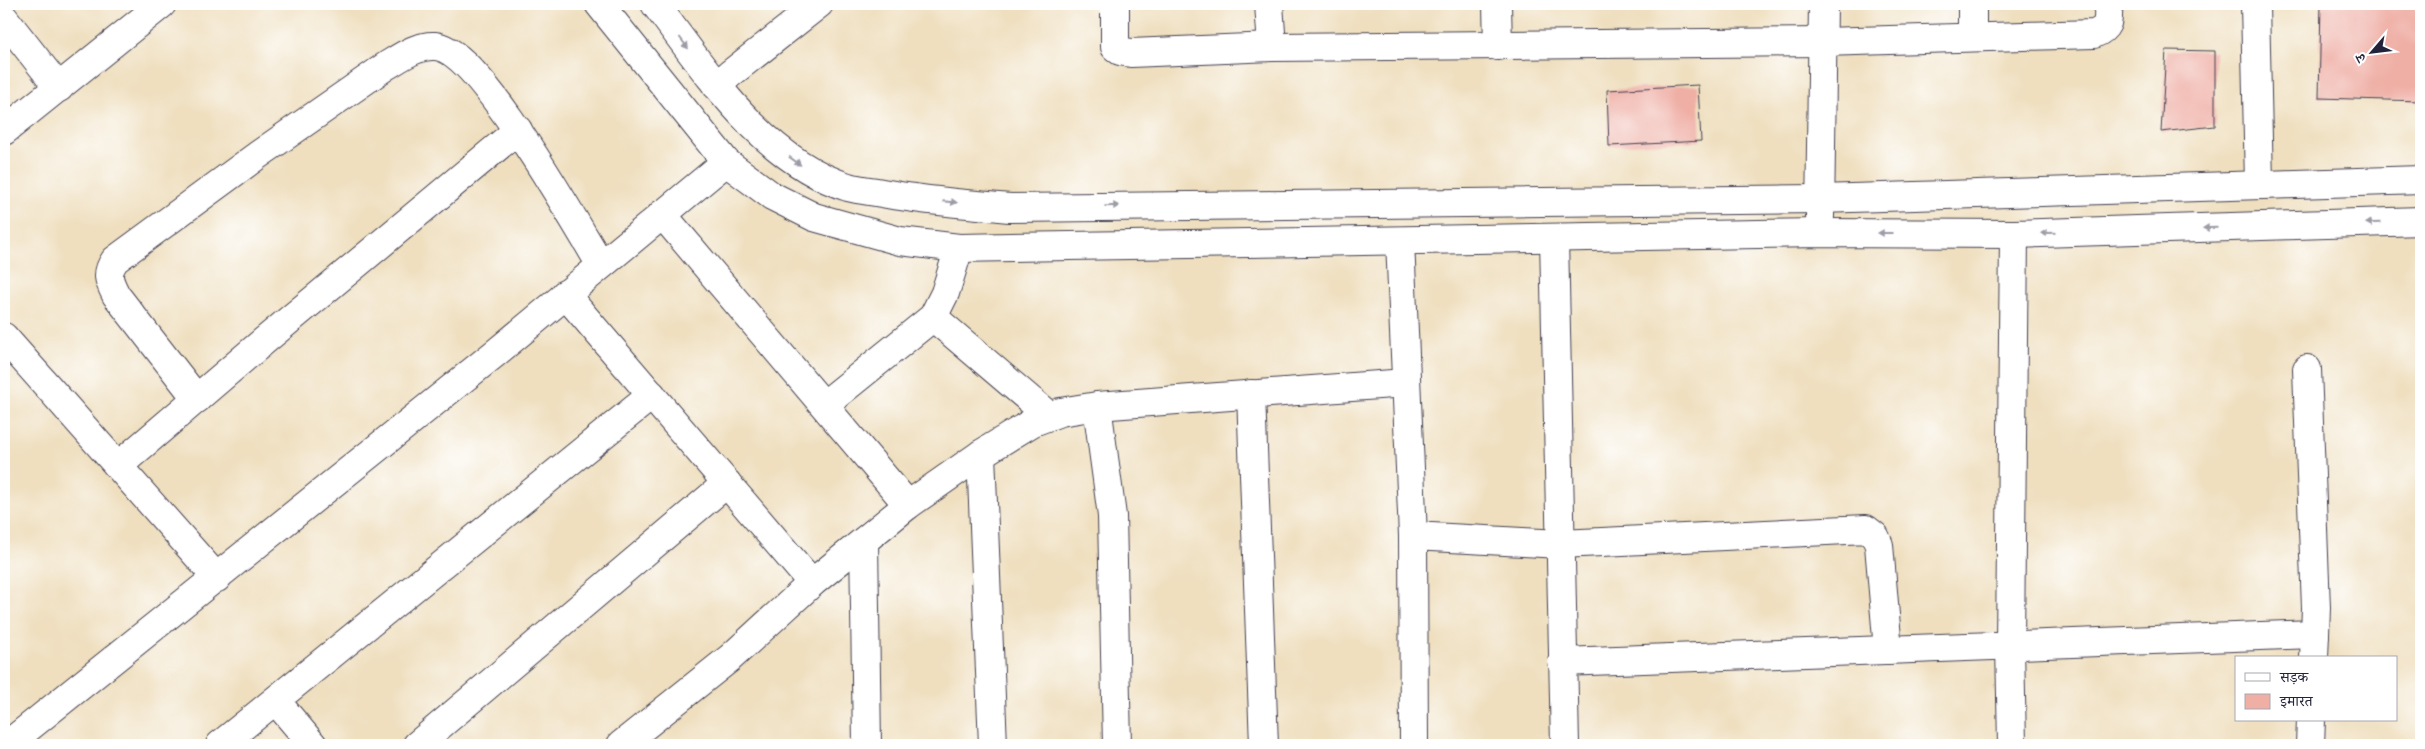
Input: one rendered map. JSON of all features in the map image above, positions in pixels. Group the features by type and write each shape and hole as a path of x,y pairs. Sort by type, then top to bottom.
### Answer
{"street":[{"path":"4,131 162,4"},
{"path":"599,4 726,162 772,196 814,217 900,241 959,248 1820,233 2014,234 2421,221"},
{"path":"655,4 716,84 768,140 801,165 848,187 908,198 1011,208 1820,199 2421,180"},
{"path":"716,84 819,4"},
{"path":"1115,4 1113,39 1115,47 1120,51 1131,53 1272,47 1823,42 2094,34 2103,30 2108,23 2108,4"},
{"path":"1269,4 1272,47"},
{"path":"1497,4 1498,46"},
{"path":"1820,233 1823,4"},
{"path":"1972,4 1972,37"},
{"path":"2255,4 2259,184"},
{"path":"4,18 59,88"},
{"path":"197,399 116,295 108,277 108,269 115,260 258,155 386,66 406,53 424,47 436,46 451,53 493,97 518,130 601,265"},
{"path":"118,466 264,341 518,130"},
{"path":"7,745 491,357 726,162"},
{"path":"662,214 908,505"},
{"path":"2012,745 2010,645 2014,234"},
{"path":"1554,238 1565,745"},
{"path":"1400,241 1413,536 1414,745"},
{"path":"824,405 933,317 945,293 959,248"},
{"path":"565,294 812,583"},
{"path":"933,317 1049,416"},
{"path":"4,337 217,578"},
{"path":"1562,662 2010,645 2314,646 2316,608 2307,369"},
{"path":"621,745 730,658 812,583 908,505 981,454 1034,422 1060,412 1097,406 1406,383"},
{"path":"1251,394 1264,745"},
{"path":"220,745 652,395"},
{"path":"1097,406 1112,516 1117,745"},
{"path":"981,454 993,745"},
{"path":"418,745 727,483"},
{"path":"1413,536 1561,544 1866,529 1875,536 1880,545 1888,650"},
{"path":"864,540 867,745"},
{"path":"276,701 313,745"},
{"path":"2310,745 2311,722"}],"building":[{"path":"2321,4 2421,4 2421,101 2319,98"},
{"path":"2166,50 2215,51 2215,126 2161,132"},
{"path":"1698,85 1701,141 1609,146 1607,90"}]}
